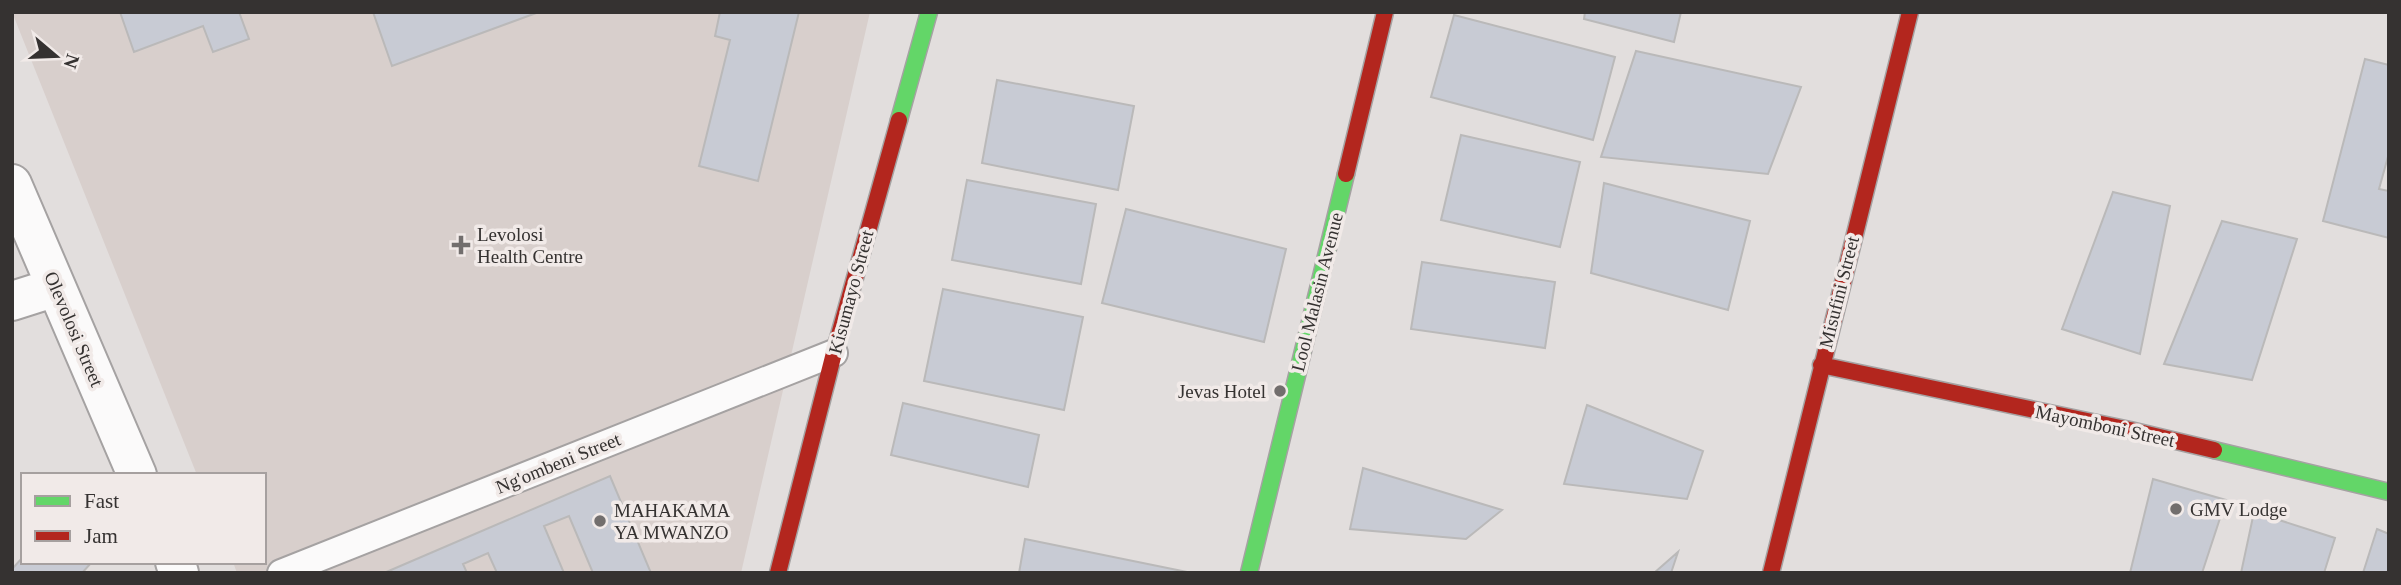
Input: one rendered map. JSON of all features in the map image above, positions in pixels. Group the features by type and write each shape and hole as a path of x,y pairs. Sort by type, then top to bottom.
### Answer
{"street":[{"name":"Kisumayo Street","path":"778,573 834,353 929,12"},
{"name":"Lool Malasin Avenue","path":"1249,573 1385,12"},
{"name":"Misufini Street","path":"1770,573 1910,12"},
{"name":"Olevolosi Street","path":"12,184 136,473"},
{"path":"12,301 56,287"},
{"name":"Mayomboni Street","path":"1821,365 2130,430 2389,492"}],"lane":[{"name":"Ng'ombeni Street","path":"281,573 834,353"}],"shaded area":[{"name":"Levolosi Health Centre","path":"12,12 870,12 741,573 237,573 234,564 266,564 266,473 196,473"}],"building":[{"path":"120,12 239,12 249,39 213,52 203,26 134,52"},
{"path":"373,12 539,12 392,66"},
{"path":"720,12 799,12 758,181 699,166 730,40 715,36"},
{"path":"1585,12 1681,12 1674,42 1584,19"},
{"path":"1454,15 1615,57 1593,140 1431,97"},
{"path":"1636,51 1801,87 1768,174 1601,157"},
{"path":"2365,59 2389,65 2389,153 2379,189 2389,191 2389,238 2323,221"},
{"path":"997,80 1134,106 1118,190 982,163"},
{"path":"1461,135 1580,162 1560,247 1441,220"},
{"path":"967,180 1096,204 1081,284 952,260"},
{"path":"1604,183 1750,221 1728,310 1591,273"},
{"path":"2113,192 2170,206 2140,354 2062,329"},
{"path":"1126,209 1286,249 1264,342 1102,303"},
{"path":"2222,221 2297,239 2252,380 2164,364"},
{"path":"1422,262 1555,282 1545,348 1411,329"},
{"path":"943,289 1083,317 1064,410 924,381"},
{"path":"903,403 1039,435 1028,487 891,455"},
{"path":"1587,405 1703,451 1687,499 1564,484"},
{"path":"1363,468 1502,510 1466,539 1350,529"},
{"name":"MAHAKAMA YA MWANZO","path":"610,476 651,573 593,573 569,516 544,526 564,573 497,573 488,553 463,564 467,573 384,573"},
{"path":"2153,479 2226,500 2202,573 2130,573"},
{"path":"2254,512 2335,538 2324,573 2241,573"},
{"path":"2377,529 2389,534 2389,573 2363,573"},
{"path":"1025,539 1192,573 1019,573"},
{"path":"1678,552 1671,573 1654,573"},
{"path":"21,559 21,564 90,564 82,573 12,573 12,569"}],"traffic: fast":[{"path":"899,120 929,12"},
{"path":"1249,573 1346,174"},
{"path":"2214,450 2389,492"}],"traffic: jam":[{"path":"1346,174 1385,12"},
{"path":"1771,573 1910,12"},
{"path":"778,573 834,353 899,120"},
{"path":"1821,365 2214,450"}],"place":[{"name":"Levolosi Health Centre","path":"461,245"},
{"name":"Jevas Hotel","path":"1280,391"},
{"name":"GMV Lodge","path":"2176,509"},
{"name":"MAHAKAMA YA MWANZO","path":"600,521"}]}
